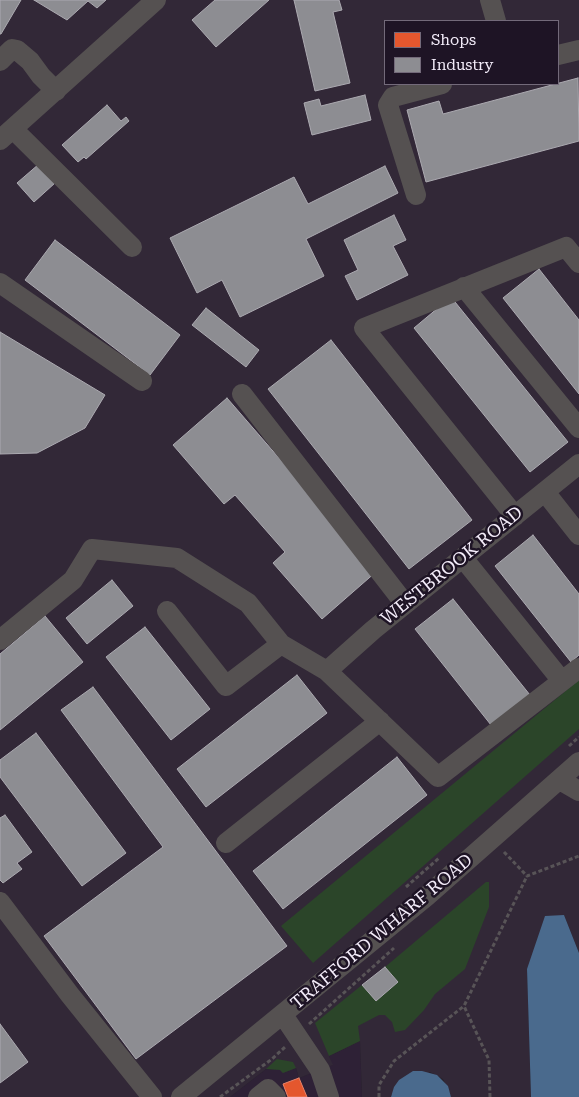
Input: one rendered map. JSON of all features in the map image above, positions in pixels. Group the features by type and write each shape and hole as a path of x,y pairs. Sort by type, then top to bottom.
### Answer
{"street":[{"path":"132,247 7,135 156,0"},
{"path":"490,0 496,20"},
{"path":"0,61 12,49 17,50 30,61 41,76 56,91"},
{"path":"559,55 579,50"},
{"path":"416,195 388,105 393,97 438,85"},
{"path":"515,516 364,328 566,247 579,263"},
{"path":"0,283 142,381"},
{"path":"464,287 579,428"},
{"path":"242,394 405,604"},
{"name":"WESTBROOK ROAD","path":"327,671 373,630 579,464"},
{"path":"545,492 579,535"},
{"path":"0,640 73,580 92,548 176,558 248,604 281,644 327,671 438,777 579,668"},
{"path":"463,558 562,681"},
{"path":"167,610 226,686 281,644"},
{"path":"226,843 380,721"},
{"name":"TRAFFORD WHARF ROAD","path":"181,1097 427,896 560,780 575,760"},
{"path":"560,780 579,791"},
{"path":"0,902 70,995 152,1097"},
{"path":"283,1015 320,1070 329,1097"},
{"path":"258,1097 268,1089 276,1097"}],"path":[{"path":"575,760 579,737"},
{"path":"492,839 527,876"},
{"path":"406,887 444,855"},
{"path":"379,1097 379,1085 394,1061 464,1006 527,876 579,856"},
{"path":"464,1006 489,1060 490,1097"},
{"path":"220,1097 278,1054"}],"shaded area":[{"path":"0,0 579,0 579,953 564,915 527,969 531,1097 451,1097 443,1079 430,1072 391,1095 391,1097 362,1097 360,1041 329,1056 333,1065 299,1078 296,1068 283,1073 280,1070 266,1069 230,1097 0,1097"},
{"path":"360,1041 362,1097 230,1097 266,1069 296,1068 299,1078 332,1065 329,1056"}],"green space":[{"path":"579,680 579,729 313,963 281,926"},
{"path":"486,882 489,882 489,907 465,969 435,994 424,1010 405,1030 395,1032 392,1022 385,1015 379,1015 358,1026 360,1041 329,1056 315,1023 362,985 376,1001 398,982 385,967"},
{"path":"277,1059 293,1062 296,1068 283,1073 280,1070 266,1069"}],"water":[{"path":"564,915 579,953 579,1097 531,1097 527,969 545,916"},
{"path":"413,1071 437,1075 448,1086 451,1097 391,1097 394,1087 399,1080"}],"building: Shops":[{"path":"299,1078 307,1097 288,1097 283,1084"}],"building: Industry":[{"path":"0,0 21,0 1,34 0,34"},
{"path":"34,0 106,0 97,8 88,1 67,20"},
{"path":"215,0 269,0 216,47 192,20"},
{"path":"294,0 339,0 342,10 333,12 350,83 315,91"},
{"path":"578,78 579,141 426,182 407,110 439,101 443,114 552,85 559,85 559,83"},
{"path":"365,95 371,120 312,135 304,103 319,99 321,106"},
{"path":"107,105 121,121 126,117 129,121 86,159 84,157 78,162 62,145"},
{"path":"39,164 55,183 34,202 17,183"},
{"path":"385,166 398,193 306,239 324,276 240,317 222,280 197,293 170,238 294,177 308,204"},
{"path":"394,215 406,240 393,246 408,275 357,300 345,276 358,270 344,240"},
{"path":"55,240 180,335 150,375 25,280"},
{"path":"539,269 579,320 579,394 503,298"},
{"path":"451,297 568,442 530,472 414,328"},
{"path":"206,308 259,350 246,367 192,325"},
{"path":"0,332 105,395 85,428 37,453 0,454"},
{"path":"331,340 472,520 409,569 268,389"},
{"path":"227,398 377,571 322,619 273,563 285,552 235,495 224,504 173,445"},
{"path":"533,535 579,594 579,655 571,662 495,566"},
{"path":"112,580 133,606 87,644 66,618"},
{"path":"453,599 530,695 491,725 415,629"},
{"path":"45,616 83,662 0,730 0,654"},
{"path":"145,627 210,709 171,740 106,657"},
{"path":"297,675 327,713 206,807 177,769"},
{"path":"93,687 287,946 136,1059 44,936 163,847 61,710"},
{"path":"36,733 126,853 82,886 0,777 0,760"},
{"path":"397,757 427,795 283,909 253,871"},
{"path":"5,815 32,852 17,863 22,869 3,883 0,880 0,818"},
{"path":"385,967 398,982 376,1001 362,985"},
{"path":"0,1024 28,1062 0,1083"}]}
